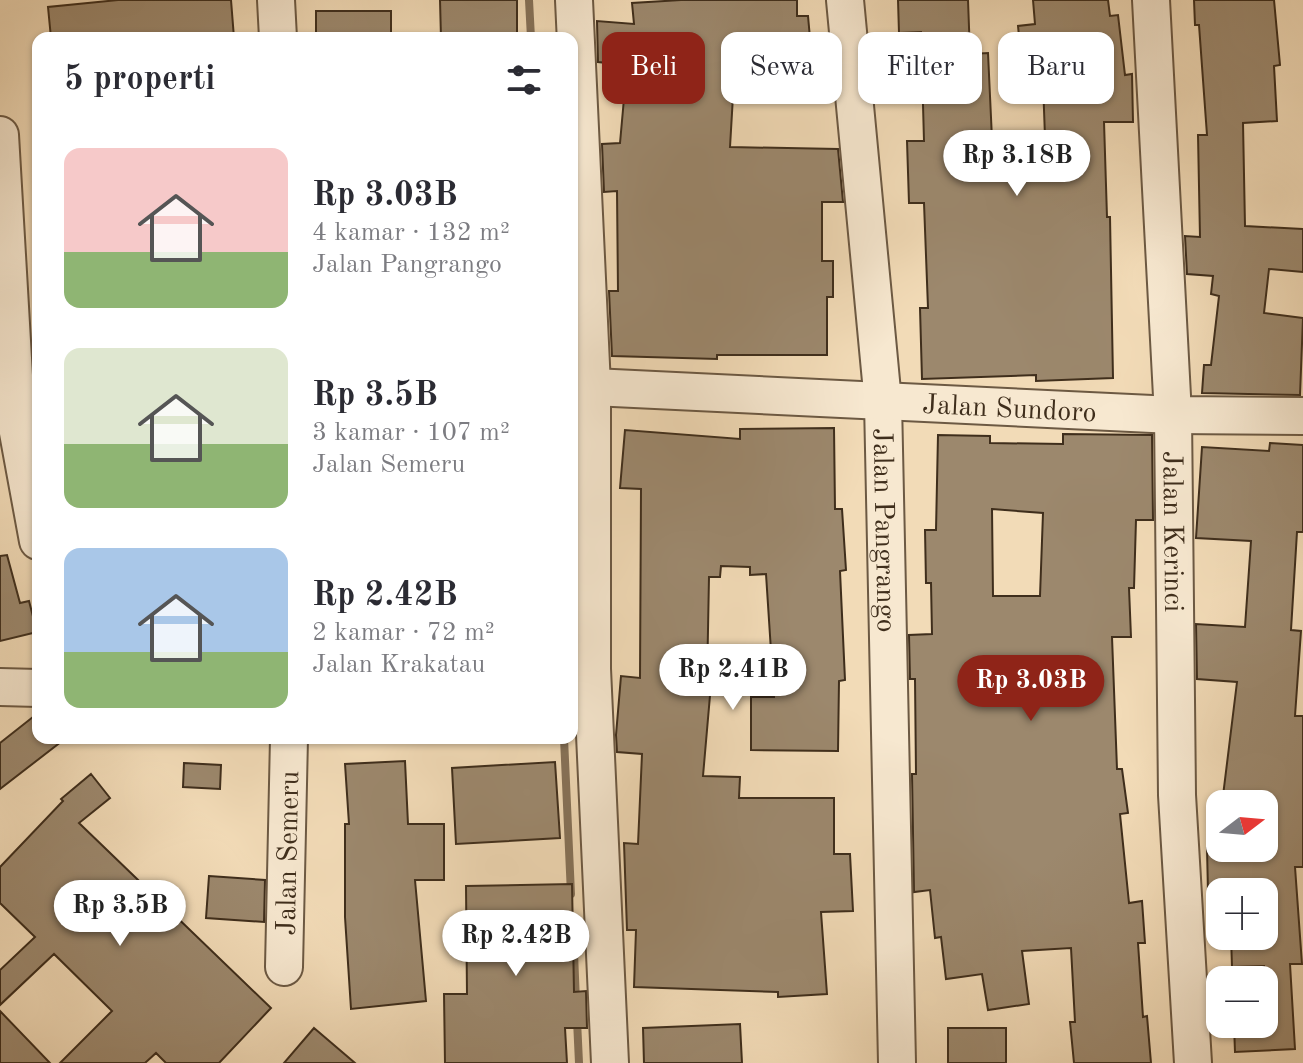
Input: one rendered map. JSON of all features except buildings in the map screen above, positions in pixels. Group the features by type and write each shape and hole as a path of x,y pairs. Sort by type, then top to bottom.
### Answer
{"street":[{"path":"276,0 278,32"},
{"path":"574,0 575,32"},
{"name":"Jalan Pangrango","path":"845,0 883,402 897,1063"},
{"name":"Jalan Kerinci","path":"1151,0 1173,415 1177,795 1193,1063"},
{"path":"0,135 26,361 8,430 32,519"},
{"path":"578,193 592,669 610,1063"},
{"name":"Jalan Sundoro","path":"582,386 1173,415 1300,412"},
{"path":"0,687 32,688"},
{"name":"Jalan Semeru","path":"284,967 289,744"}],"waterway":[{"path":"529,0 531,32"},
{"path":"564,744 571,894"},
{"path":"573,928 576,1002"},
{"path":"577,1020 579,1063"}]}
